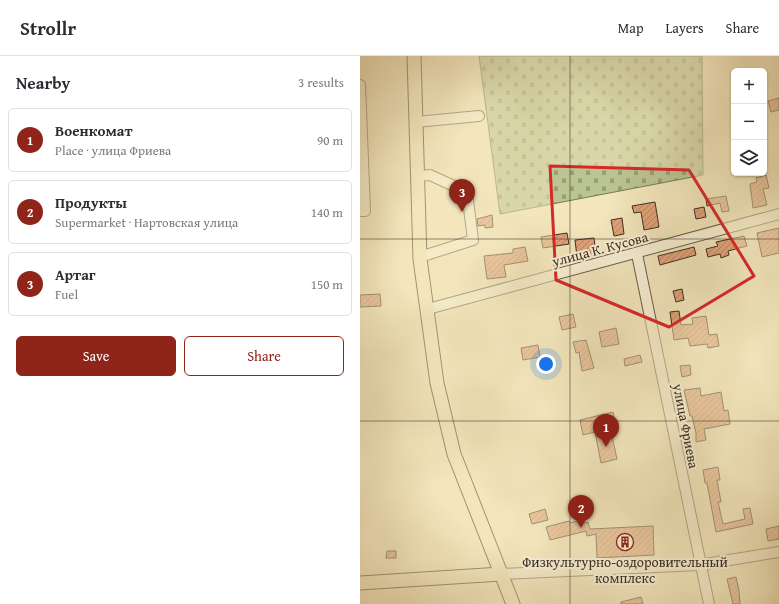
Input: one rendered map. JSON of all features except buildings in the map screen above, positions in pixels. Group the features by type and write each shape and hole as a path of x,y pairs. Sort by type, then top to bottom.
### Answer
{"main road":[{"path":"414,56 420,257 437,383 454,454 513,604"},
{"path":"360,583 501,574"}],"street":[{"path":"360,84 364,211 360,211"},
{"path":"416,122 480,116"},
{"path":"418,176 430,175 467,192 473,240 420,257"},
{"name":"улица К. Кусова","path":"428,309 637,254 779,214"},
{"name":"улица Фриева","path":"637,254 709,604"},
{"path":"501,574 700,565 779,552"}],"highlighted area":[{"path":"550,166 689,170 754,276 669,327 556,280"}],"green space":[{"path":"479,56 702,56 703,175 500,214"}],"place":[{"name":"Артаг","path":"462,212"},
{"name":"Военкомат","path":"606,447"},
{"name":"Продукты","path":"581,528"},
{"name":"Физкультурно-оздоровительный комплекс","path":"625,542"}]}
